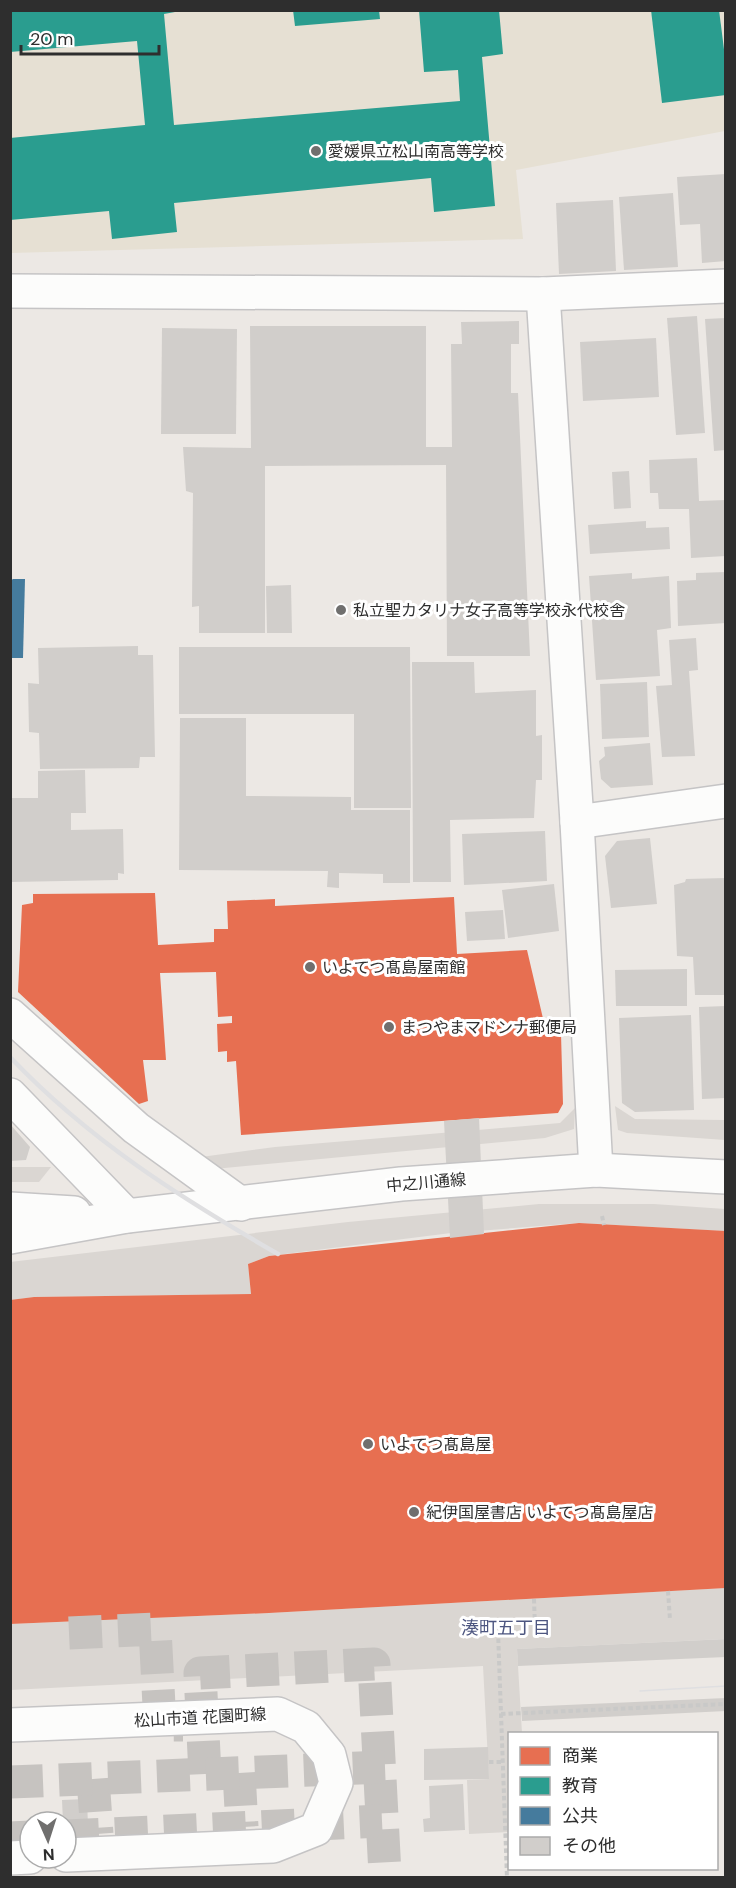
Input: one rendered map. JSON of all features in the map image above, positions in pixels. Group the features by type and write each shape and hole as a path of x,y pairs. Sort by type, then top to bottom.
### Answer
{"street":[{"path":"10,291 543,294 726,286"},
{"path":"543,294 577,822 596,1170"},
{"path":"577,822 726,801"},
{"path":"10,1016 136,1128 241,1204"},
{"path":"10,1095 127,1216"},
{"name":"中之川通線","path":"10,1237 127,1216 401,1184 596,1170 726,1177"},
{"name":"中之川通線","path":"10,1209 127,1216"},
{"name":"松山市道 花園町線","path":"10,1725 278,1714 306,1727 328,1755 336,1784 316,1829 273,1846 78,1854"}],"path":[{"path":"603,1216 604,1225"},
{"path":"668,1591 670,1620"},
{"path":"534,1599 535,1628"},
{"path":"498,1631 507,1878"},
{"path":"501,1714 726,1704"},
{"path":"489,1762 503,1762"}],"shaded area":[{"name":"愛媛県立松山南高等学校","path":"10,11 725,11 725,131 516,170 523,239 11,253"},
{"path":"615,1106 635,1119 725,1120 725,1140 627,1133 618,1130"},
{"path":"575,1108 574,1129 545,1138 214,1169 201,1157 275,1147 560,1123"},
{"path":"11,1167 51,1167 39,1182 11,1182"},
{"path":"539,1204 654,1204 725,1209 725,1231 579,1223 451,1233 269,1256 248,1264 251,1294 34,1297 11,1300 10,1262 348,1222"},
{"path":"725,1588 725,1639 517,1649 522,1732 508,1732 508,1832 469,1834 467,1780 489,1779 483,1666 11,1690 11,1624 269,1613"}],"building: 商業":[{"path":"155,893 158,945 214,942 214,929 228,929 227,901 275,899 275,906 454,897 457,954 527,950 545,1027 557,1028 561,1034 563,1104 558,1113 241,1135 236,1061 227,1062 227,1051 218,1052 217,1024 232,1023 232,1016 218,1017 216,972 160,973 166,1060 143,1060 148,1101 139,1104 18,992 22,905 33,903 33,894"},
{"name":"いよてつ髙島屋","path":"579,1223 726,1231 726,1588 269,1613 10,1624 10,1300 34,1297 251,1294 248,1264 269,1256"}],"building: 教育":[{"path":"10,10 186,10 164,14 174,125 460,101 458,70 424,72 419,10 499,10 503,54 482,57 495,206 434,212 431,178 174,203 177,232 112,239 109,211 10,220 10,138 145,125 137,41 10,52"},
{"path":"293,10 379,10 380,19 295,26"},
{"path":"651,10 719,10 726,65 726,95 662,103"}],"building: 公共":[{"path":"25,579 23,658 10,658 10,581"}],"building: その他":[{"path":"726,174 726,261 702,263 700,224 680,225 677,177"},
{"path":"673,193 678,267 624,270 619,197"},
{"path":"613,200 616,271 559,274 556,203"},
{"path":"697,316 705,433 676,435 667,318"},
{"path":"726,318 726,450 714,451 705,319"},
{"path":"519,321 519,344 511,344 511,393 518,393 530,656 447,656 446,465 265,466 265,633 199,633 199,606 192,607 193,493 186,491 183,447 251,448 250,326 426,326 426,447 452,447 451,344 462,344 461,322"},
{"path":"162,328 237,329 236,434 161,434"},
{"path":"656,338 659,397 583,401 580,342"},
{"path":"697,458 699,501 726,500 726,556 691,558 689,509 659,509 658,493 650,493 649,460"},
{"path":"629,471 631,508 614,509 612,472"},
{"path":"646,521 646,528 669,527 670,549 590,554 588,525"},
{"path":"726,572 726,623 678,626 677,581 696,580 696,573"},
{"path":"632,573 632,579 669,576 671,628 657,630 660,676 596,680 589,576"},
{"path":"291,585 292,633 267,633 266,586"},
{"path":"696,638 698,670 689,671 695,756 662,757 656,686 672,685 669,640"},
{"path":"138,646 138,655 153,655 155,757 140,757 139,768 40,769 39,733 29,732 28,683 39,684 38,648"},
{"path":"179,647 410,647 411,808 354,808 354,714 179,714"},
{"path":"412,662 474,662 475,693 536,690 536,736 542,735 542,780 536,780 534,818 450,820 451,882 413,882"},
{"path":"647,682 649,737 602,739 600,684"},
{"path":"180,718 246,718 246,796 351,797 351,810 410,810 410,883 383,883 383,874 339,873 339,888 327,887 328,871 179,870"},
{"path":"650,743 653,785 611,788 601,779 599,761 605,756 604,747"},
{"path":"85,770 86,813 71,813 71,830 123,829 124,874 118,873 118,880 10,882 12,798 38,798 38,771"},
{"path":"545,831 547,881 464,885 462,834"},
{"path":"650,838 657,904 611,908 605,856 617,841"},
{"path":"726,878 726,995 695,995 693,957 677,956 674,885 685,882 686,879"},
{"path":"554,884 559,931 508,938 502,890"},
{"path":"503,910 505,939 467,941 465,912"},
{"path":"687,969 687,1006 616,1006 615,970"},
{"path":"726,1006 726,1098 702,1099 699,1007"},
{"path":"691,1015 694,1110 635,1112 622,1103 619,1018"},
{"path":"479,1118 484,1234 450,1238 444,1121"},
{"path":"10,1124 30,1147 26,1160 10,1161"},
{"path":"726,1639 726,1657 518,1666 517,1649"},
{"path":"726,1698 726,1711 522,1721 521,1707"},
{"path":"488,1747 489,1779 424,1780 424,1749"},
{"path":"463,1784 465,1830 424,1832 423,1819 430,1818 429,1786"},
{"path":"87,1799 88,1826 78,1826 78,1810 62,1810 62,1800"}],"tunnel":[{"path":"69,1633 155,1629 160,1725 183,1725"},
{"path":"205,1774 200,1673 374,1664 385,1874"},
{"path":"10,1782 385,1767"},
{"path":"239,1773 242,1827"},
{"path":"93,1779 97,1834"},
{"path":"78,1835 382,1821"},
{"path":"10,1838 18,1838"}],"tram line":[{"path":"640,1691 726,1686"}],"railway":[{"path":"10,1057 40,1087 103,1141 205,1211 278,1254"}],"place":[{"name":"愛媛県立松山南高等学校","path":"316,151"},
{"name":"私立聖カタリナ女子高等学校永代校舎","path":"341,610"},
{"name":"いよてつ髙島屋南館","path":"310,967"},
{"name":"まつやまマドンナ郵便局","path":"389,1027"},
{"name":"いよてつ髙島屋","path":"368,1444"},
{"name":"紀伊国屋書店 いよてつ髙島屋店","path":"414,1512"}],"district":[{"name":"湊町五丁目","path":"506,1628"}]}
